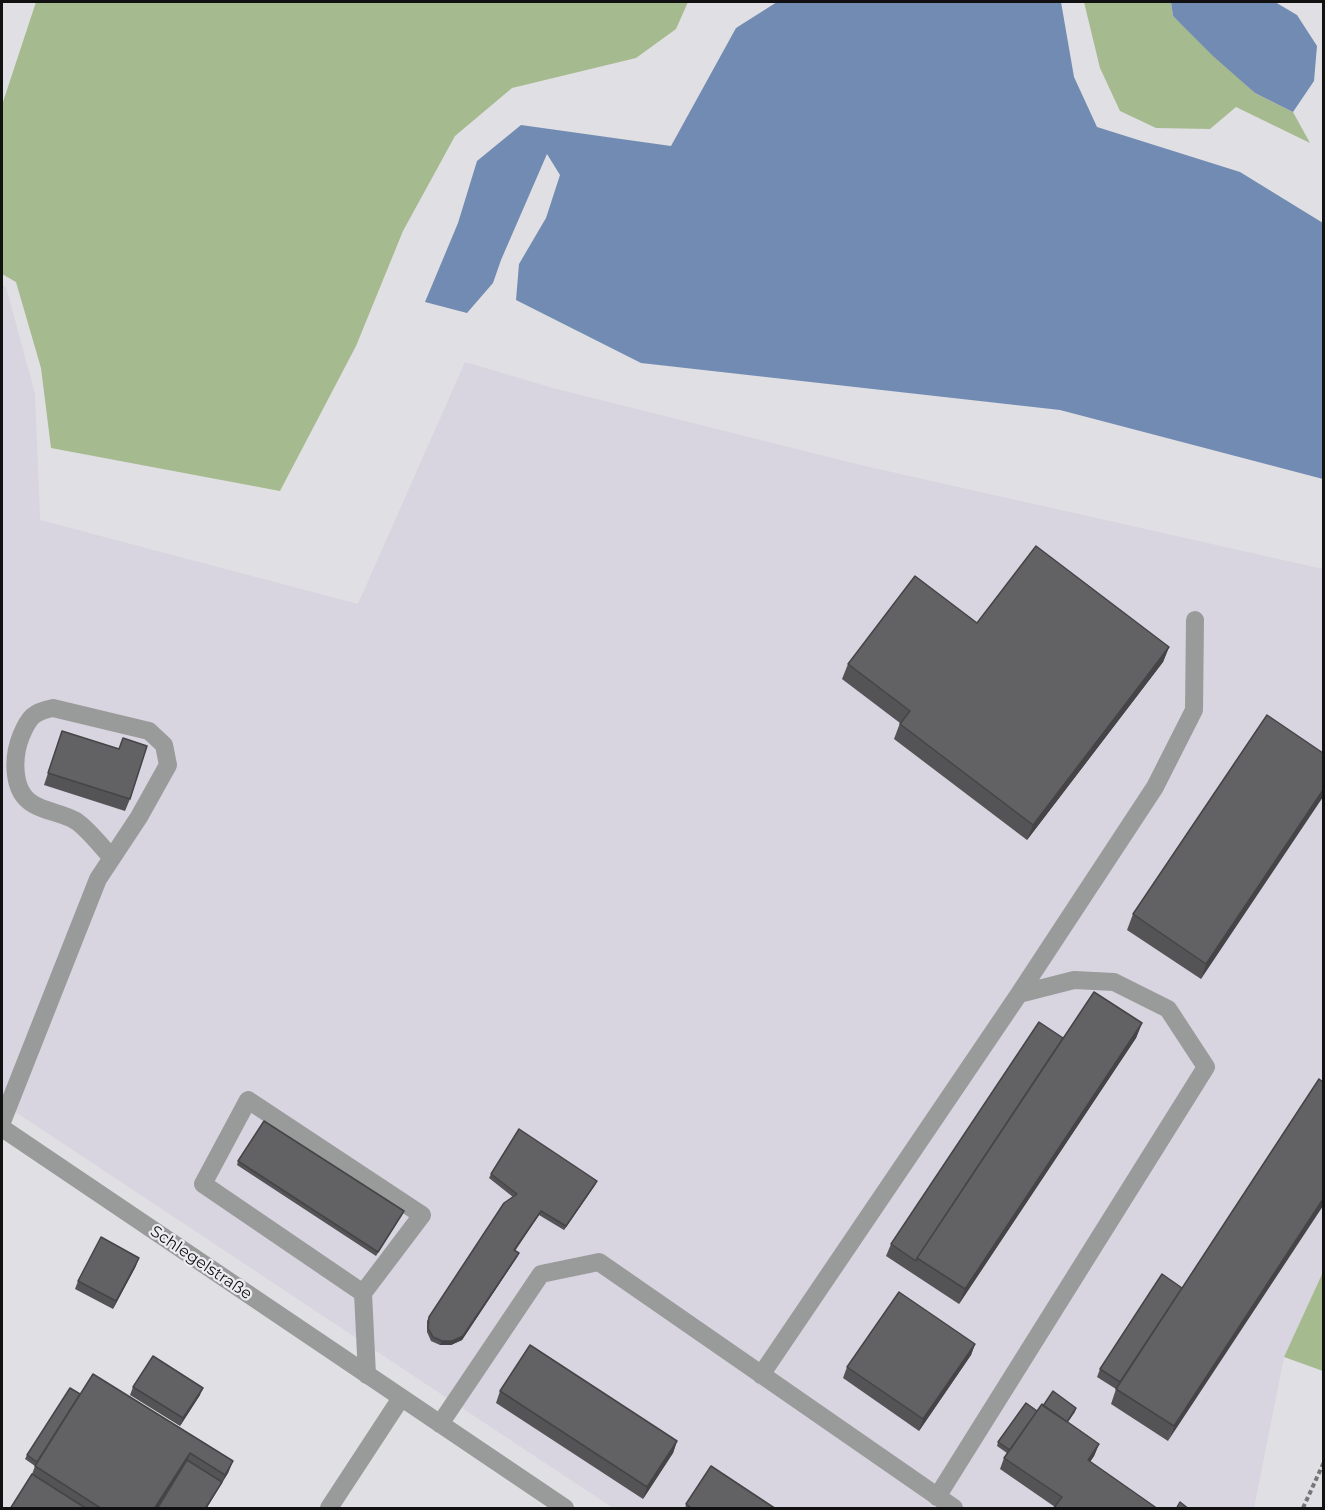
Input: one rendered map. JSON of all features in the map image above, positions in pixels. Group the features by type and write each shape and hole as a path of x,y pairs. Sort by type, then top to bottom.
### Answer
{"street":[{"path":"761,1375 1019,994 1155,786 1194,710 1195,620"},
{"path":"2,1122 99,879 139,817 168,765 164,745 149,731 53,708 38,711 27,722 17,747 15,773 21,791 31,804 76,821 112,858"},
{"path":"937,1497 1206,1067 1168,1009 1114,982 1074,980 1019,994"},
{"path":"363,1293 203,1184 248,1100 422,1215 363,1293 367,1375"},
{"name":"Schlegelstraße","path":"2,1128 565,1509"},
{"path":"440,1424 541,1274 599,1262 954,1509"},
{"path":"329,1509 401,1398"}],"path":[{"path":"1303,1509 1323,1462"}],"shaded area":[{"path":"2,285 6,287 35,394 40,520 358,604 465,362 553,388 856,464 1323,569 1323,1272 1284,1357 1254,1508 613,1508 2,1103"}],"green space":[{"path":"36,2 688,2 676,29 636,58 512,88 455,136 403,231 356,346 280,491 51,448 41,368 16,282 2,274 2,105"},
{"path":"1084,2 1171,2 1173,16 1255,93 1293,112 1310,143 1236,107 1210,129 1156,128 1120,111 1100,68"},
{"path":"1323,1272 1323,1371 1284,1357"}],"water":[{"path":"777,2 1061,2 1074,77 1097,127 1240,172 1323,223 1323,479 1060,410 641,363 516,300 519,264 546,218 560,175 547,154 493,283 467,313 425,302 458,223 477,161 521,125 671,146 736,28"},
{"path":"1171,2 1275,2 1297,15 1317,46 1314,81 1293,112 1255,93 1213,56 1173,16"}],"building":[{"path":"1036,546 1169,647 1033,825 900,724 910,711 848,664 915,576 977,623"},
{"path":"1267,715 1323,753 1323,790 1206,964 1133,914"},
{"path":"62,731 119,749 123,738 147,746 130,799 48,773"},
{"path":"1094,992 1142,1023 965,1289 917,1258"},
{"path":"1039,1022 1063,1038 916,1261 891,1244"},
{"path":"1319,1079 1323,1082 1323,1199 1174,1426 1116,1389"},
{"path":"264,1121 404,1211 378,1252 238,1161"},
{"path":"519,1129 597,1181 566,1226 541,1211 514,1250 519,1253 463,1336 452,1341 442,1341 433,1337 428,1328 429,1317 504,1203 517,1194 491,1174"},
{"path":"101,1237 139,1258 116,1301 78,1281"},
{"path":"1162,1274 1182,1288 1120,1382 1100,1369"},
{"path":"899,1292 975,1344 923,1419 847,1367"},
{"path":"530,1345 677,1441 647,1487 500,1391"},
{"path":"153,1356 203,1388 183,1418 133,1387"},
{"path":"93,1374 233,1461 225,1475 190,1453 154,1509 102,1509 35,1466"},
{"path":"70,1388 80,1394 37,1462 27,1455"},
{"path":"1053,1391 1076,1408 1067,1422 1043,1406"},
{"path":"1026,1403 1037,1411 1010,1450 998,1442"},
{"path":"1042,1404 1099,1444 1088,1460 1158,1509 1053,1509 1062,1497 1004,1458"},
{"path":"187,1460 222,1482 205,1509 157,1509"},
{"path":"711,1466 776,1509 693,1509 686,1504"},
{"path":"32,1474 87,1509 10,1509"},
{"path":"1180,1502 1189,1509 1176,1509"}]}
